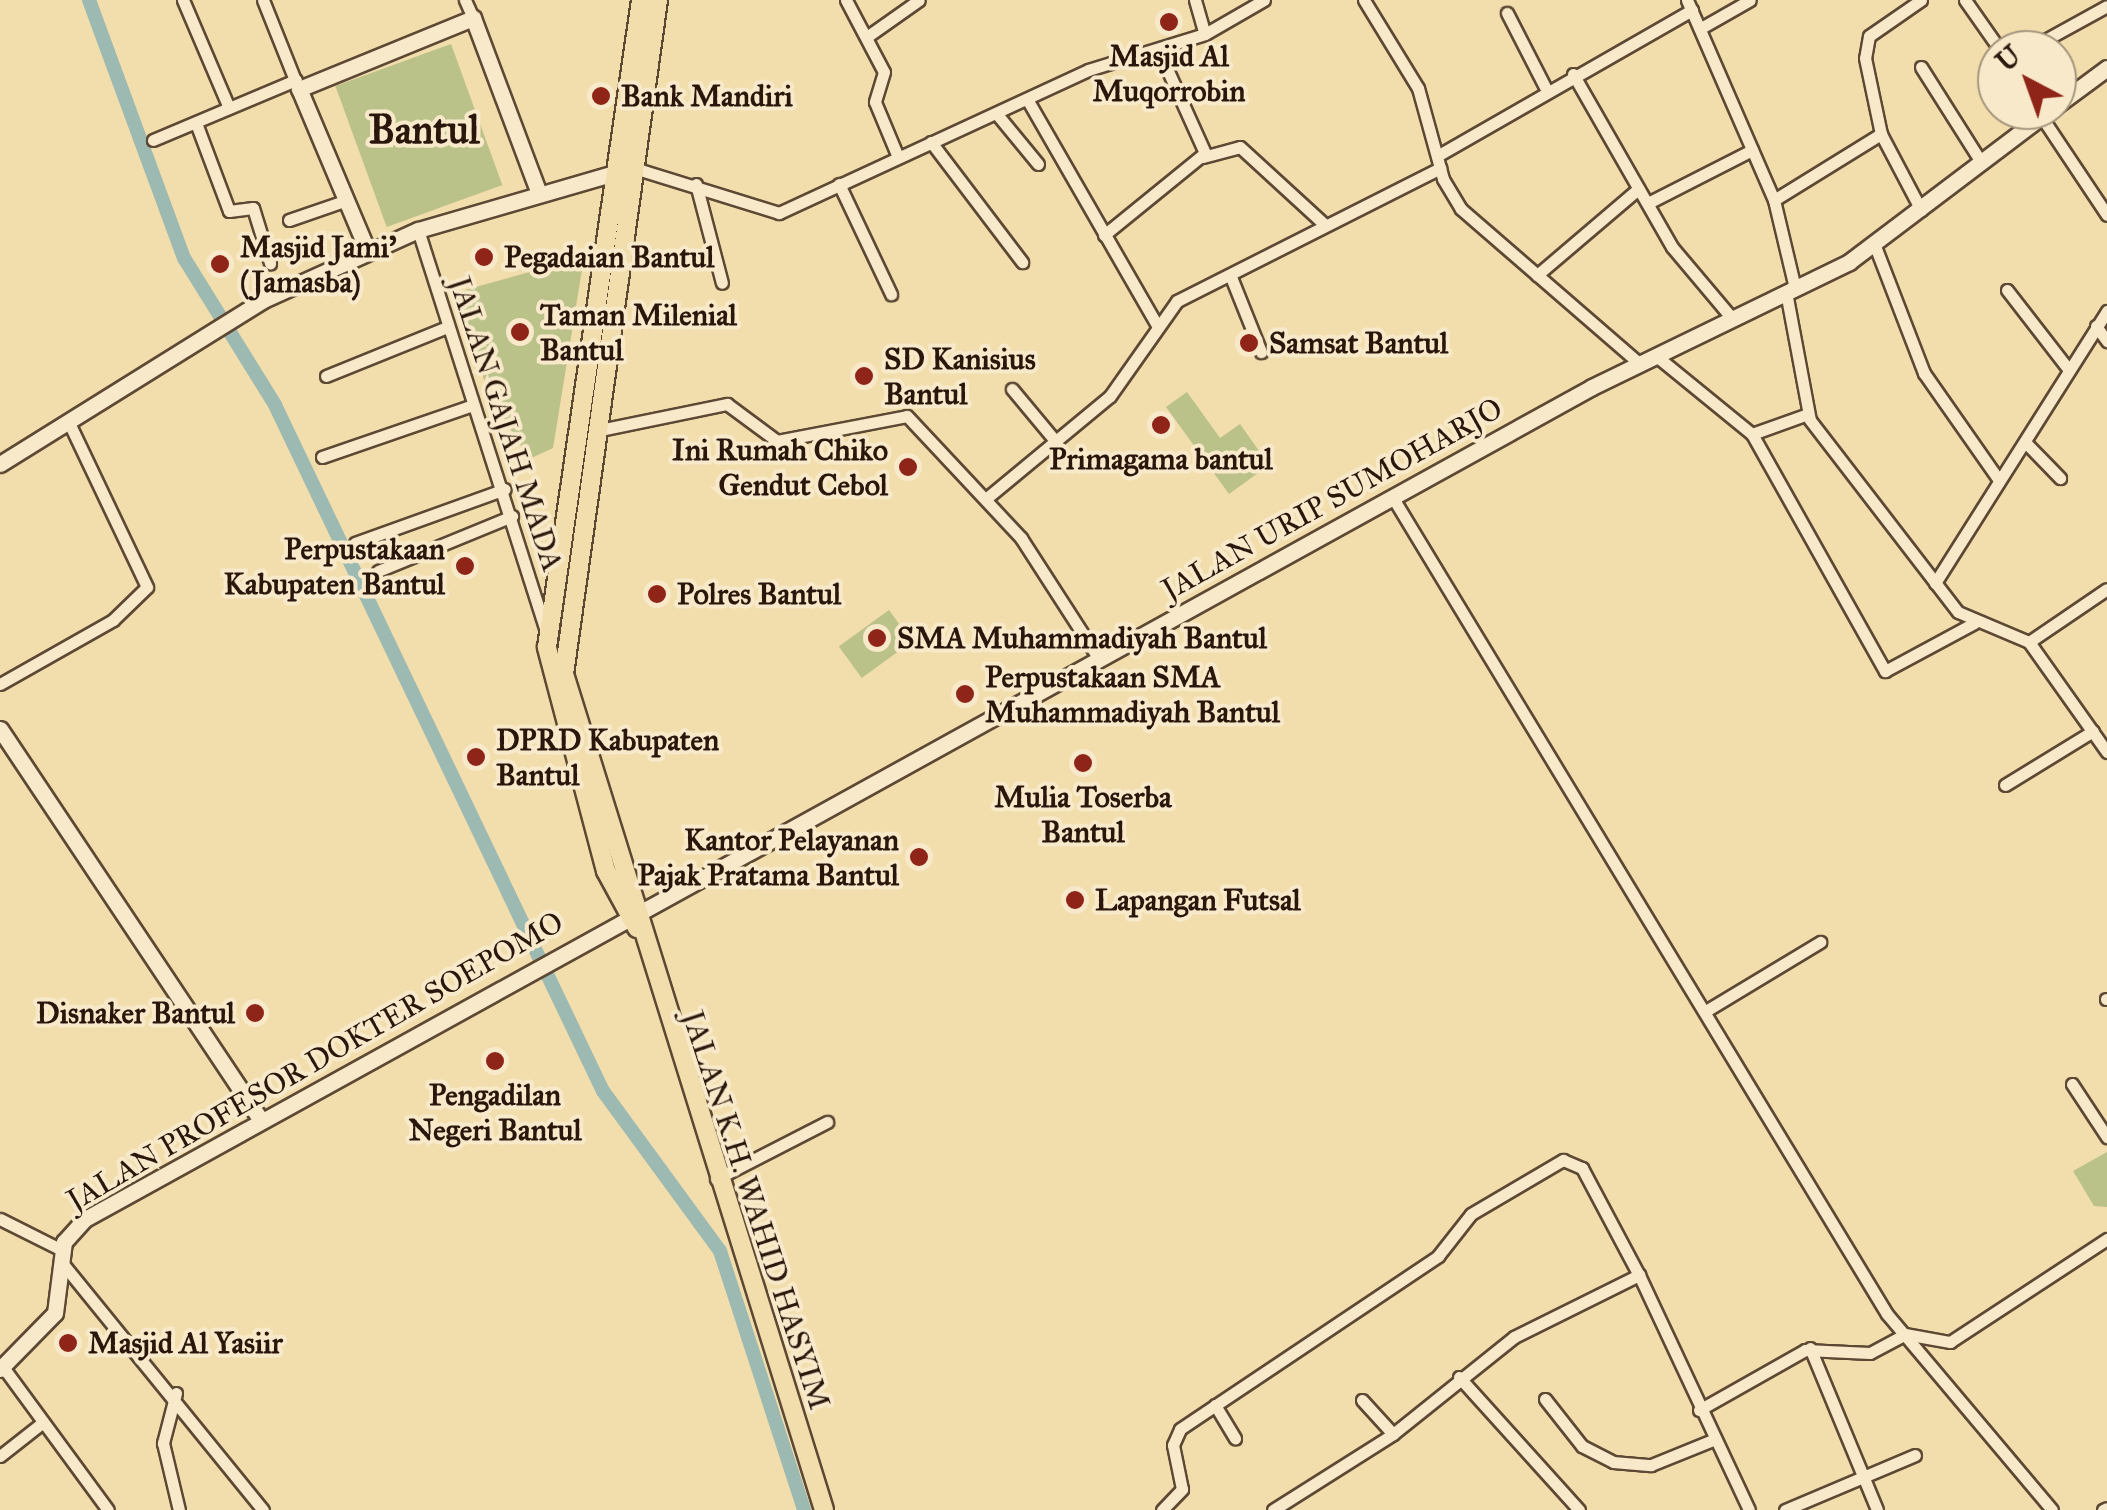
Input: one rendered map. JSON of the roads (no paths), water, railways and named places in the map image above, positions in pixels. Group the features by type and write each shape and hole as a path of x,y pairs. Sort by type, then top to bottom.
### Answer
{"main road":[{"path":"634,919 564,674 625,170 641,0"},
{"path":"634,919 556,708 548,634 625,170 658,0"},
{"path":"368,252 297,84 473,18 538,191"},
{"path":"2077,90 2107,68"},
{"name":"JALAN URIP SUMOHARJO","path":"634,919 1639,363 1875,246 2020,130"},
{"path":"0,464 70,424 224,320 368,252 418,230 538,191 625,170"},
{"path":"0,729 259,1118"},
{"name":"JALAN PROFESOR DOKTER SOEPOMO","path":"62,1257 85,1218 530,965 634,919"},
{"name":"JALAN K.H. WAHID HASYIM","path":"634,919 824,1510"},
{"path":"1,1368 55,1313 62,1257"}],"street":[{"path":"183,0 229,108"},
{"path":"153,140 297,84 263,0"},
{"path":"465,0 473,18"},
{"path":"846,0 868,36 885,77 875,102 898,157"},
{"path":"868,36 919,0"},
{"path":"1194,0 1206,34"},
{"path":"625,170 696,184 769,215 1027,99 1206,34 1264,0"},
{"path":"1364,0 1418,88 1438,162 1473,223 1639,363"},
{"path":"1702,28 1750,0"},
{"path":"1920,0 1866,43 1882,134 1921,210"},
{"path":"1965,0 1986,30"},
{"path":"988,497 1110,396 1177,301 1231,276 1438,162 1544,87 1689,5 1774,200 1808,414 1935,583 1974,622 2028,642 2107,752"},
{"path":"2064,30 2107,6"},
{"path":"1506,13 1544,87"},
{"path":"1158,49 1203,156"},
{"path":"1920,67 1981,162"},
{"path":"1572,74 1638,189 1730,317"},
{"path":"1027,99 1158,328"},
{"path":"996,113 1038,164"},
{"path":"196,123 229,211 253,208 270,262"},
{"path":"2053,130 2107,214"},
{"path":"1774,200 1882,134"},
{"path":"931,142 1022,262"},
{"path":"1104,234 1203,156 1240,147 1323,223"},
{"path":"1648,202 1752,150"},
{"path":"696,184 722,283"},
{"path":"838,184 891,294"},
{"path":"1538,275 1638,189"},
{"path":"289,220 347,200"},
{"name":"JALAN GAJAH MADA","path":"418,230 473,405 505,488 548,634"},
{"path":"1875,246 1924,372 2000,480"},
{"path":"1231,276 1262,352"},
{"path":"2007,290 2069,370"},
{"path":"1935,583 2107,311"},
{"path":"2096,326 2107,341"},
{"path":"326,376 447,327"},
{"path":"1655,355 1752,434 1885,671 1974,622"},
{"path":"1012,389 1056,443"},
{"path":"595,431 727,404 777,441 901,414 988,497 1099,659"},
{"path":"322,457 473,405"},
{"path":"1752,434 1808,414"},
{"path":"0,684 99,629 148,587 70,424"},
{"path":"2026,443 2060,478"},
{"path":"355,543 505,488"},
{"path":"1392,498 1709,1009 1903,1333 2052,1510"},
{"path":"378,571 512,516"},
{"path":"2028,642 2107,589"},
{"path":"2005,786 2092,731"},
{"path":"1709,1009 1820,942"},
{"path":"2072,1084 2107,1137"},
{"path":"716,1179 828,1122"},
{"path":"1162,1510 1183,1485 1174,1437 1215,1405 1438,1256 1466,1217 1563,1160 1582,1168 1639,1276 1713,1440 1750,1510"},
{"path":"0,1219 62,1257 176,1393 262,1510"},
{"path":"1699,1410 1810,1348 1870,1352 1903,1333 1950,1342 2107,1239"},
{"path":"1274,1510 1393,1434 1460,1377 1538,1322 1639,1276"},
{"path":"1810,1348 1876,1510"},
{"path":"1,1368 108,1510"},
{"path":"1460,1377 1579,1510"},
{"path":"176,1393 164,1443 180,1510"},
{"path":"1545,1399 1582,1446 1613,1462 1651,1465 1713,1440"},
{"path":"1362,1400 1393,1434"},
{"path":"1215,1405 1235,1438"},
{"path":"0,1456 42,1423"},
{"path":"1785,1510 1915,1455"}],"waterway":[{"path":"89,0 184,258 275,405 603,1091 720,1251 804,1510"}],"place":[{"name":"Masjid Al Muqorrobin","path":"1169,22"},
{"name":"Bank Mandiri","path":"601,96"},
{"name":"Pegadaian Bantul","path":"484,257"},
{"name":"Masjid Jami' (Jamasba)","path":"220,264"},
{"name":"Taman Milenial Bantul","path":"520,332"},
{"name":"Samsat Bantul","path":"1249,343"},
{"name":"SD Kanisius Bantul","path":"864,376"},
{"name":"Primagama bantul","path":"1161,425"},
{"name":"Ini Rumah Chiko Gendut Cebol","path":"908,467"},
{"name":"Perpustakaan Kabupaten Bantul","path":"465,566"},
{"name":"Polres Bantul","path":"657,594"},
{"name":"SMA Muhammadiyah Bantul","path":"877,638"},
{"name":"Perpustakaan SMA Muhammadiyah Bantul","path":"965,694"},
{"name":"DPRD Kabupaten Bantul","path":"476,757"},
{"name":"Mulia Toserba Bantul","path":"1083,763"},
{"name":"Kantor Pelayanan Pajak Pratama Bantul","path":"919,857"},
{"name":"Lapangan Futsal","path":"1075,900"},
{"name":"Disnaker Bantul","path":"255,1013"},
{"name":"Pengadilan Negeri Bantul","path":"495,1061"},
{"name":"Masjid Al Yasiir","path":"68,1343"}],"district":[{"name":"Bantul","path":"424,130"}]}
